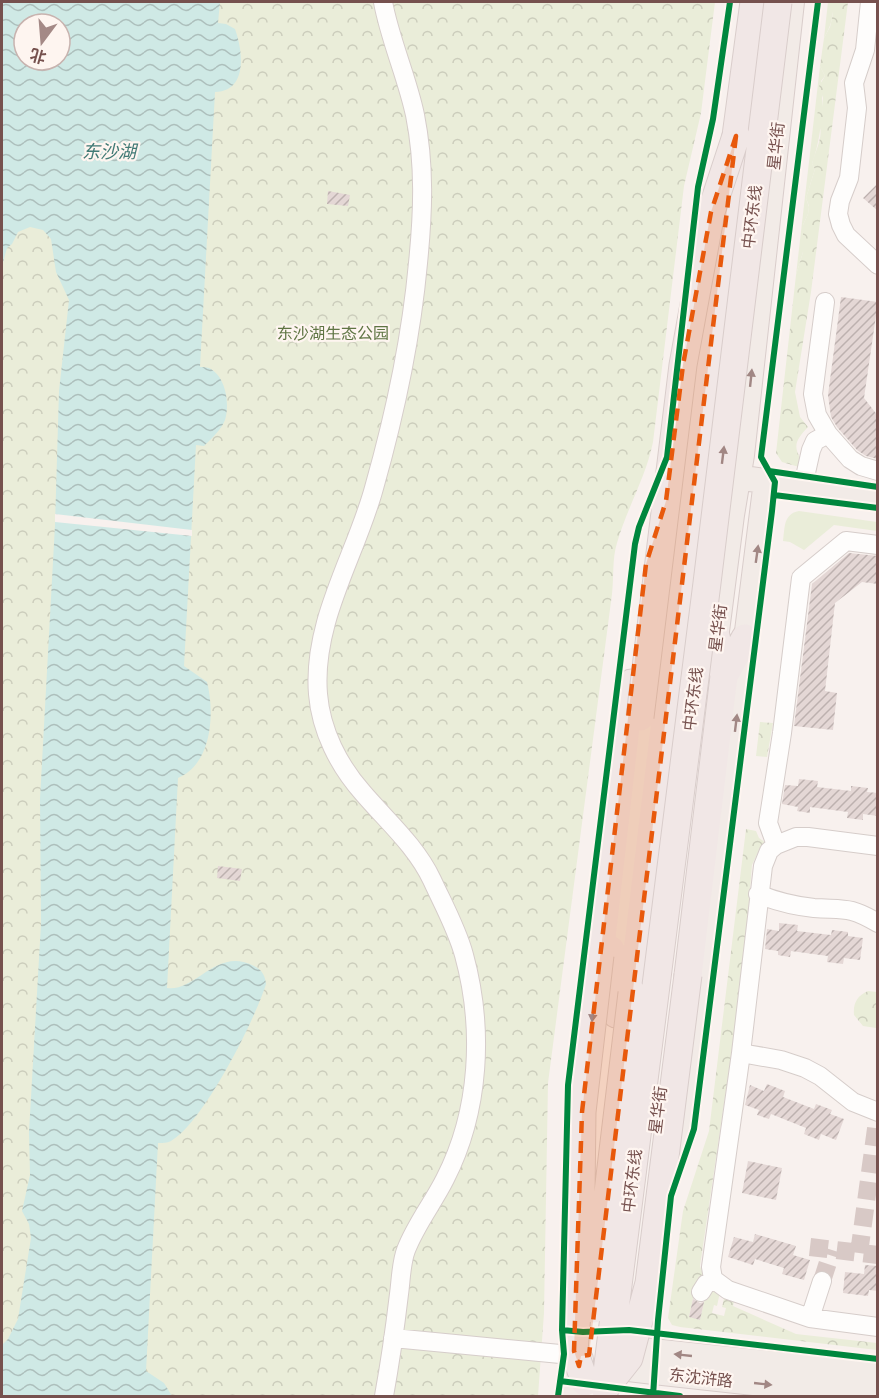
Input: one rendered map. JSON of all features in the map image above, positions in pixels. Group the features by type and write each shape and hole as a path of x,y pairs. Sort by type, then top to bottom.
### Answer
{"highway":[{"name":"中环东线","path":"599,1381 736,136 754,2"},
{"name":"中环东线","path":"599,1381 706,595 778,2"},
{"path":"616,1014 608,973 683,365 711,212 736,136"},
{"path":"680,471 662,510 648,549 582,1112 580,1276 574,1351 599,1381 629,1358 649,1284 724,676 716,636"},
{"path":"724,676 745,638"}],"main road":[{"path":"599,1381 596,1188 680,471 710,246 747,2"},
{"name":"星华街","path":"599,1381 632,1317 716,636 739,478 792,2"},
{"path":"739,478 878,496"},
{"path":"645,1210 676,1155 684,1129 766,481"},
{"name":"东沈浒路","path":"599,1381 878,1375"},
{"name":"东沈浒路","path":"599,1381 869,1396"}],"street":[{"path":"383,2 415,116 423,186 414,307 407,355 374,490 328,617 321,645 318,694 323,720 333,750 360,790 408,843 426,868 453,923 464,953 469,977 476,1037 476,1068 467,1120 458,1150 445,1180 417,1226 404,1254 384,1396"},
{"path":"870,2 865,50 854,83 857,108 849,178 840,201 838,214 846,235 878,265"},
{"path":"825,302 813,394 817,414 828,434 850,459 861,466 878,471"},
{"path":"803,486 811,450 816,441 828,434"},
{"path":"776,845 768,822 782,733 801,578 846,541 878,545"},
{"path":"878,846 796,837 776,845 766,857 758,894 741,1053 713,1256 713,1279 728,1290 810,1318 878,1327"},
{"path":"758,894 814,908 852,910 878,923"},
{"path":"741,1053 781,1060 805,1068 820,1076 853,1102 878,1112"},
{"path":"701,1292 713,1279"},
{"path":"810,1318 822,1281"},
{"path":"393,1338 599,1381"}],"highlighted area":[{"path":"736,136 589,1355 581,1356 579,1366 574,1351 582,1112 646,564 666,501 683,365 711,212"}],"green space":[{"name":"东沙湖生态公园","path":"2,2 715,2 701,113 684,186 653,442 646,468 621,530 614,555 612,594 548,1083 544,1313 538,1396 2,1396"},
{"path":"828,2 833,2 833,12 824,38"},
{"path":"833,2 848,2 811,292 795,392 800,417 808,427 796,446 801,459 799,467 782,462 776,453 796,275 803,252 803,225 809,206 806,198 815,169 812,164 821,132 815,119 822,107 823,98 819,86 825,76 820,66 824,38 833,14"},
{"path":"820,66 825,76 821,81 821,123 812,164 815,169 806,198 809,207 803,225 803,252 796,275"},
{"path":"799,511 877,522 877,531 834,525 804,550 790,542 783,541 787,518"},
{"path":"760,722 773,723 767,757 756,756"},
{"path":"746,829 756,831 759,838 766,843 760,848 752,865 743,976 700,1266 704,1277 695,1290 689,1317 700,1319 706,1294 711,1287 720,1292 717,1306 714,1305 712,1313 724,1316 726,1308 722,1307 725,1294 735,1297 733,1306 796,1334 877,1343 877,1350 680,1327 672,1325 668,1318 683,1211 709,1131"},
{"path":"868,991 877,992 878,1028 863,1026 854,1015 856,1000"}],"water":[{"name":"东沙湖","path":"2,2 220,2 218,23 235,29 241,58 238,77 233,85 226,90 215,92 200,367 209,368 219,377 225,391 227,406 225,420 219,431 204,446 196,445 184,666 207,682 211,708 204,750 189,771 178,778 167,988 188,983 218,965 241,961 263,973 266,984 240,1045 198,1114 184,1131 171,1141 158,1143 146,1371 164,1383 172,1396 2,1396 2,1345 8,1339 18,1319 31,1238 29,1224 22,1211 30,1175 29,1132 41,924 40,799 55,525 59,391 69,300 56,272 51,239 43,230 30,227 18,232 12,244 7,248 2,266"}],"pier":[{"path":"55,514 192,530 192,536 55,522"}],"building":[{"path":"878,183 878,211 863,198"},
{"path":"328,191 350,195 348,206 327,204"},
{"path":"841,297 878,302 864,398 878,416 878,459 866,456 857,450 831,417 828,395"},
{"path":"849,553 878,556 878,584 862,582 835,603 825,691 837,693 833,730 794,726 812,584"},
{"path":"799,779 818,781 817,787 851,791 851,786 868,788 867,792 878,793 878,816 863,814 863,820 847,818 848,812 810,807 810,813 797,811 798,807 782,804 785,785 798,786"},
{"path":"218,866 242,869 240,881 217,878"},
{"path":"779,923 798,925 797,931 831,935 832,930 848,932 848,936 863,938 860,960 844,958 843,964 827,962 828,956 791,951 790,957 778,955 778,951 765,949 767,929 779,931"},
{"path":"767,1084 785,1091 783,1097 814,1109 816,1104 832,1110 830,1114 844,1119 836,1140 821,1134 819,1140 804,1134 806,1128 771,1114 769,1119 757,1115 759,1110 745,1105 750,1085 764,1091"},
{"path":"748,1161 782,1168 776,1200 742,1193"},
{"path":"755,1234 796,1246 793,1255 810,1260 804,1280 782,1274 784,1268 755,1259 753,1265 728,1257 734,1237 753,1242"},
{"path":"865,1265 878,1266 878,1291 869,1290 868,1296 843,1293 845,1272 864,1274"},
{"path":"693,1299 700,1303 704,1302 700,1320 689,1317"}],"tunnel":[{"path":"859,1253 878,1114"},
{"path":"810,1247 878,1255"},
{"path":"822,1281 832,1250"}],"cycle path":[{"path":"558,1396 564,1354 562,1330 568,1085 635,544 639,527 667,457 698,187 713,119 730,2"},
{"path":"653,1396 658,1320 671,1196 694,1129 772,511 775,482 761,457 818,2"},
{"path":"769,471 878,487"},
{"path":"774,495 878,508"},
{"path":"562,1330 583,1332 629,1330 878,1359"},
{"path":"560,1381 680,1396"}]}
